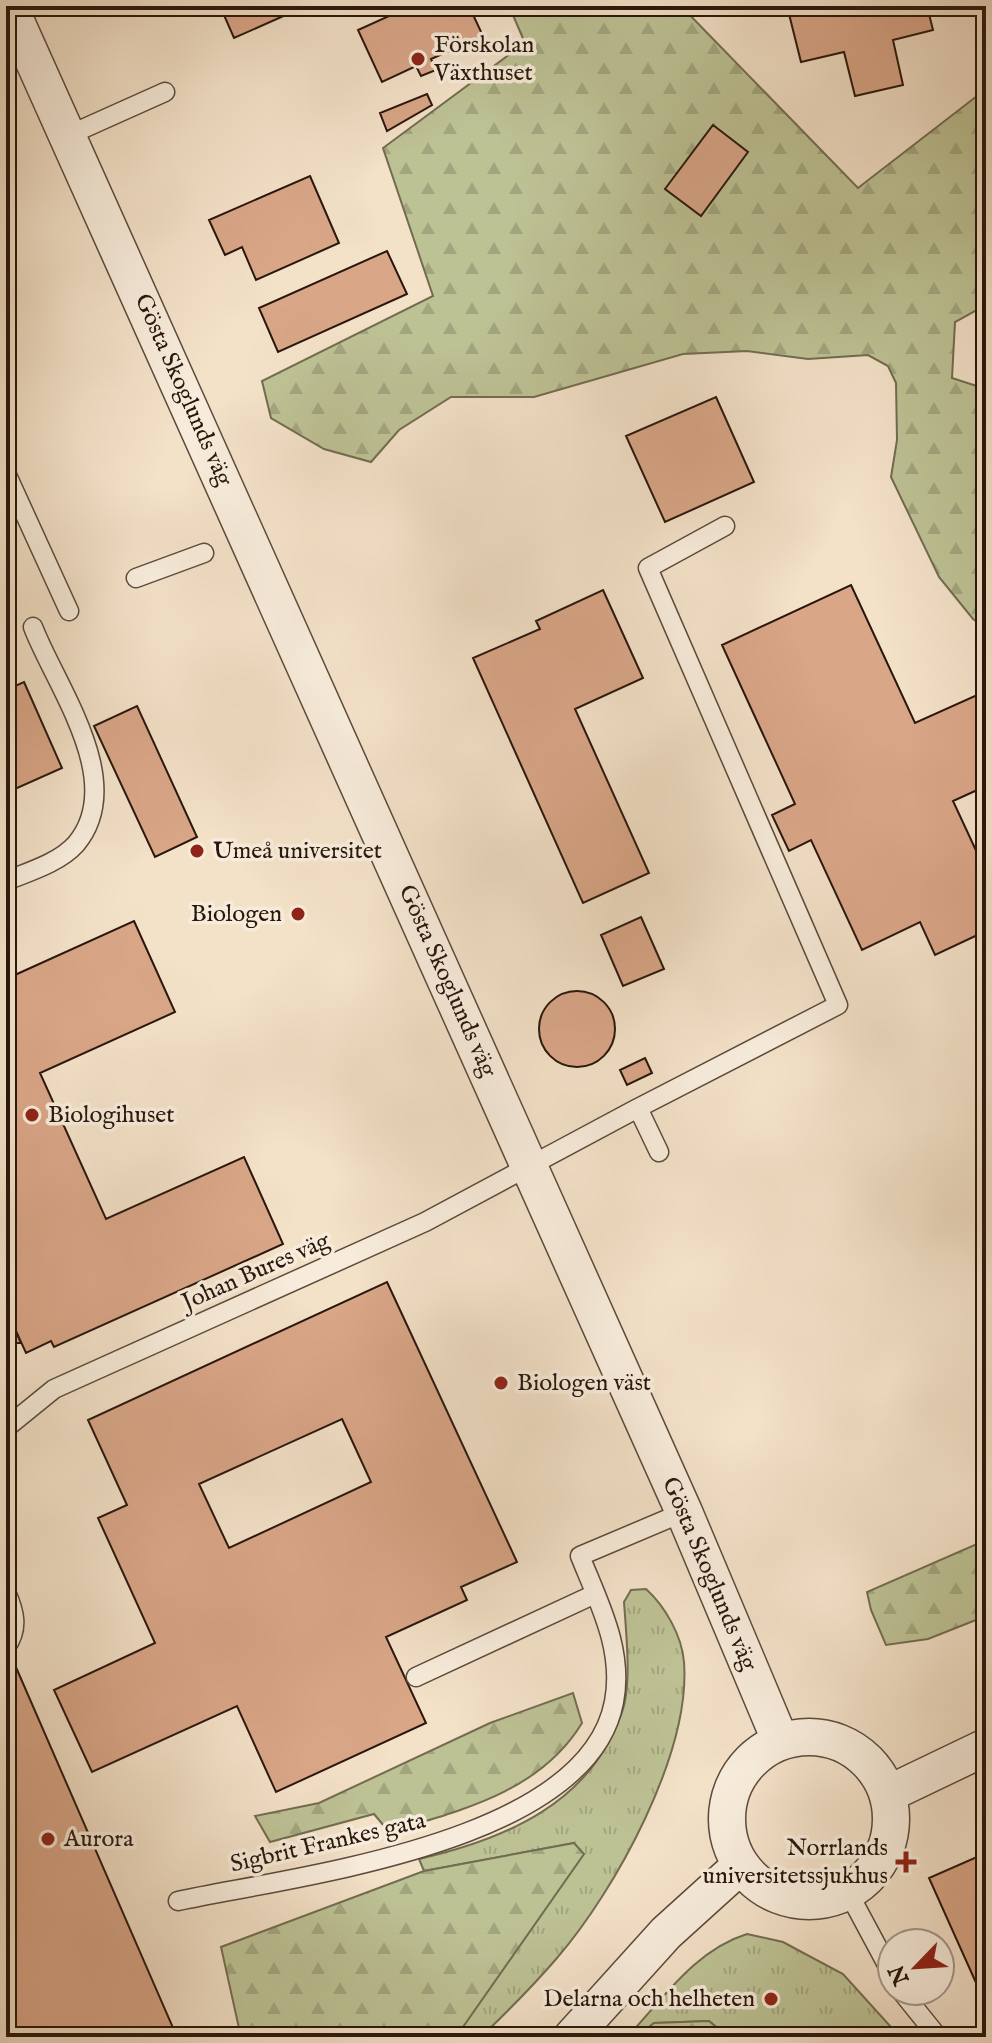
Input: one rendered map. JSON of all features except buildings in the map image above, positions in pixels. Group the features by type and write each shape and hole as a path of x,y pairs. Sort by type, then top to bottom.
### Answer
{"street":[{"name":"Gösta Skoglunds väg","path":"9,6 684,1512 780,1740"},
{"path":"799,1736 830,1739 853,1749 873,1767 888,1794 891,1821 885,1851 869,1876 848,1892 825,1900 796,1901 771,1893 740,1866 728,1840 726,1811 735,1780 751,1759 780,1740 799,1736"},
{"path":"888,1794 986,1747"},
{"path":"572,2037 666,1933 740,1866"}],"lane":[{"path":"69,135 165,92"},
{"path":"6,473 69,611"},
{"name":"Johan Bures väg","path":"6,1428 54,1389 417,1226 838,1005 648,568 725,526"},
{"path":"136,578 204,553"},
{"path":"6,881 50,862 75,845 90,819 94,786 89,751 33,627"},
{"path":"638,1108 659,1152"},
{"name":"Sigbrit Frankes gata","path":"178,1901 416,1852 532,1802 593,1751 606,1729 615,1700 616,1665 612,1636 580,1556 684,1512"},
{"path":"6,1592 16,1620 13,1637 6,1647"},
{"path":"416,1677 595,1594"},
{"path":"848,1892 876,1944"},
{"path":"914,2007 938,2037"}],"green space":[{"path":"509,6 681,6 858,188 986,89 986,305 955,322 952,378 986,389 986,628 973,619 939,577 891,477 897,440 896,383 888,366 868,355 808,359 747,351 683,354 534,397 451,397 399,430 371,462 324,449 271,418 262,381 433,296 383,148 525,43"},
{"path":"986,1540 986,1616 928,1639 886,1645 867,1592"},
{"path":"646,1589 671,1622 684,1662 683,1698 675,1737 645,1819 602,1896 557,1958 481,2037 456,2037 574,1843 424,1871 419,1859 451,1851 513,1828 542,1812 589,1771 608,1744 625,1701 628,1658 624,1602 631,1590"},
{"path":"573,1693 582,1723 565,1747 522,1782 471,1806 389,1832 374,1814 270,1842 255,1816 319,1803 490,1723"},
{"path":"574,1843 584,1854 456,2037 241,2037 221,1947 424,1871"},
{"path":"747,1934 783,1942 843,1974 900,2037 721,2037 722,2032 709,2021 654,2023 637,2037 627,2037 696,1964 728,1941"},
{"path":"709,2021 722,2032 721,2037 637,2037 654,2023"}],"place":[{"name":"Förskolan Växthuset","path":"418,59"},
{"name":"Umeå universitet","path":"197,851"},
{"name":"Biologen","path":"298,914"},
{"name":"Biologihuset","path":"32,1115"},
{"name":"Biologen väst","path":"501,1383"},
{"name":"Aurora","path":"48,1839"},
{"name":"Norrlands universitetssjukhus","path":"906,1862"},
{"name":"Delarna och helheten","path":"771,1999"}]}
